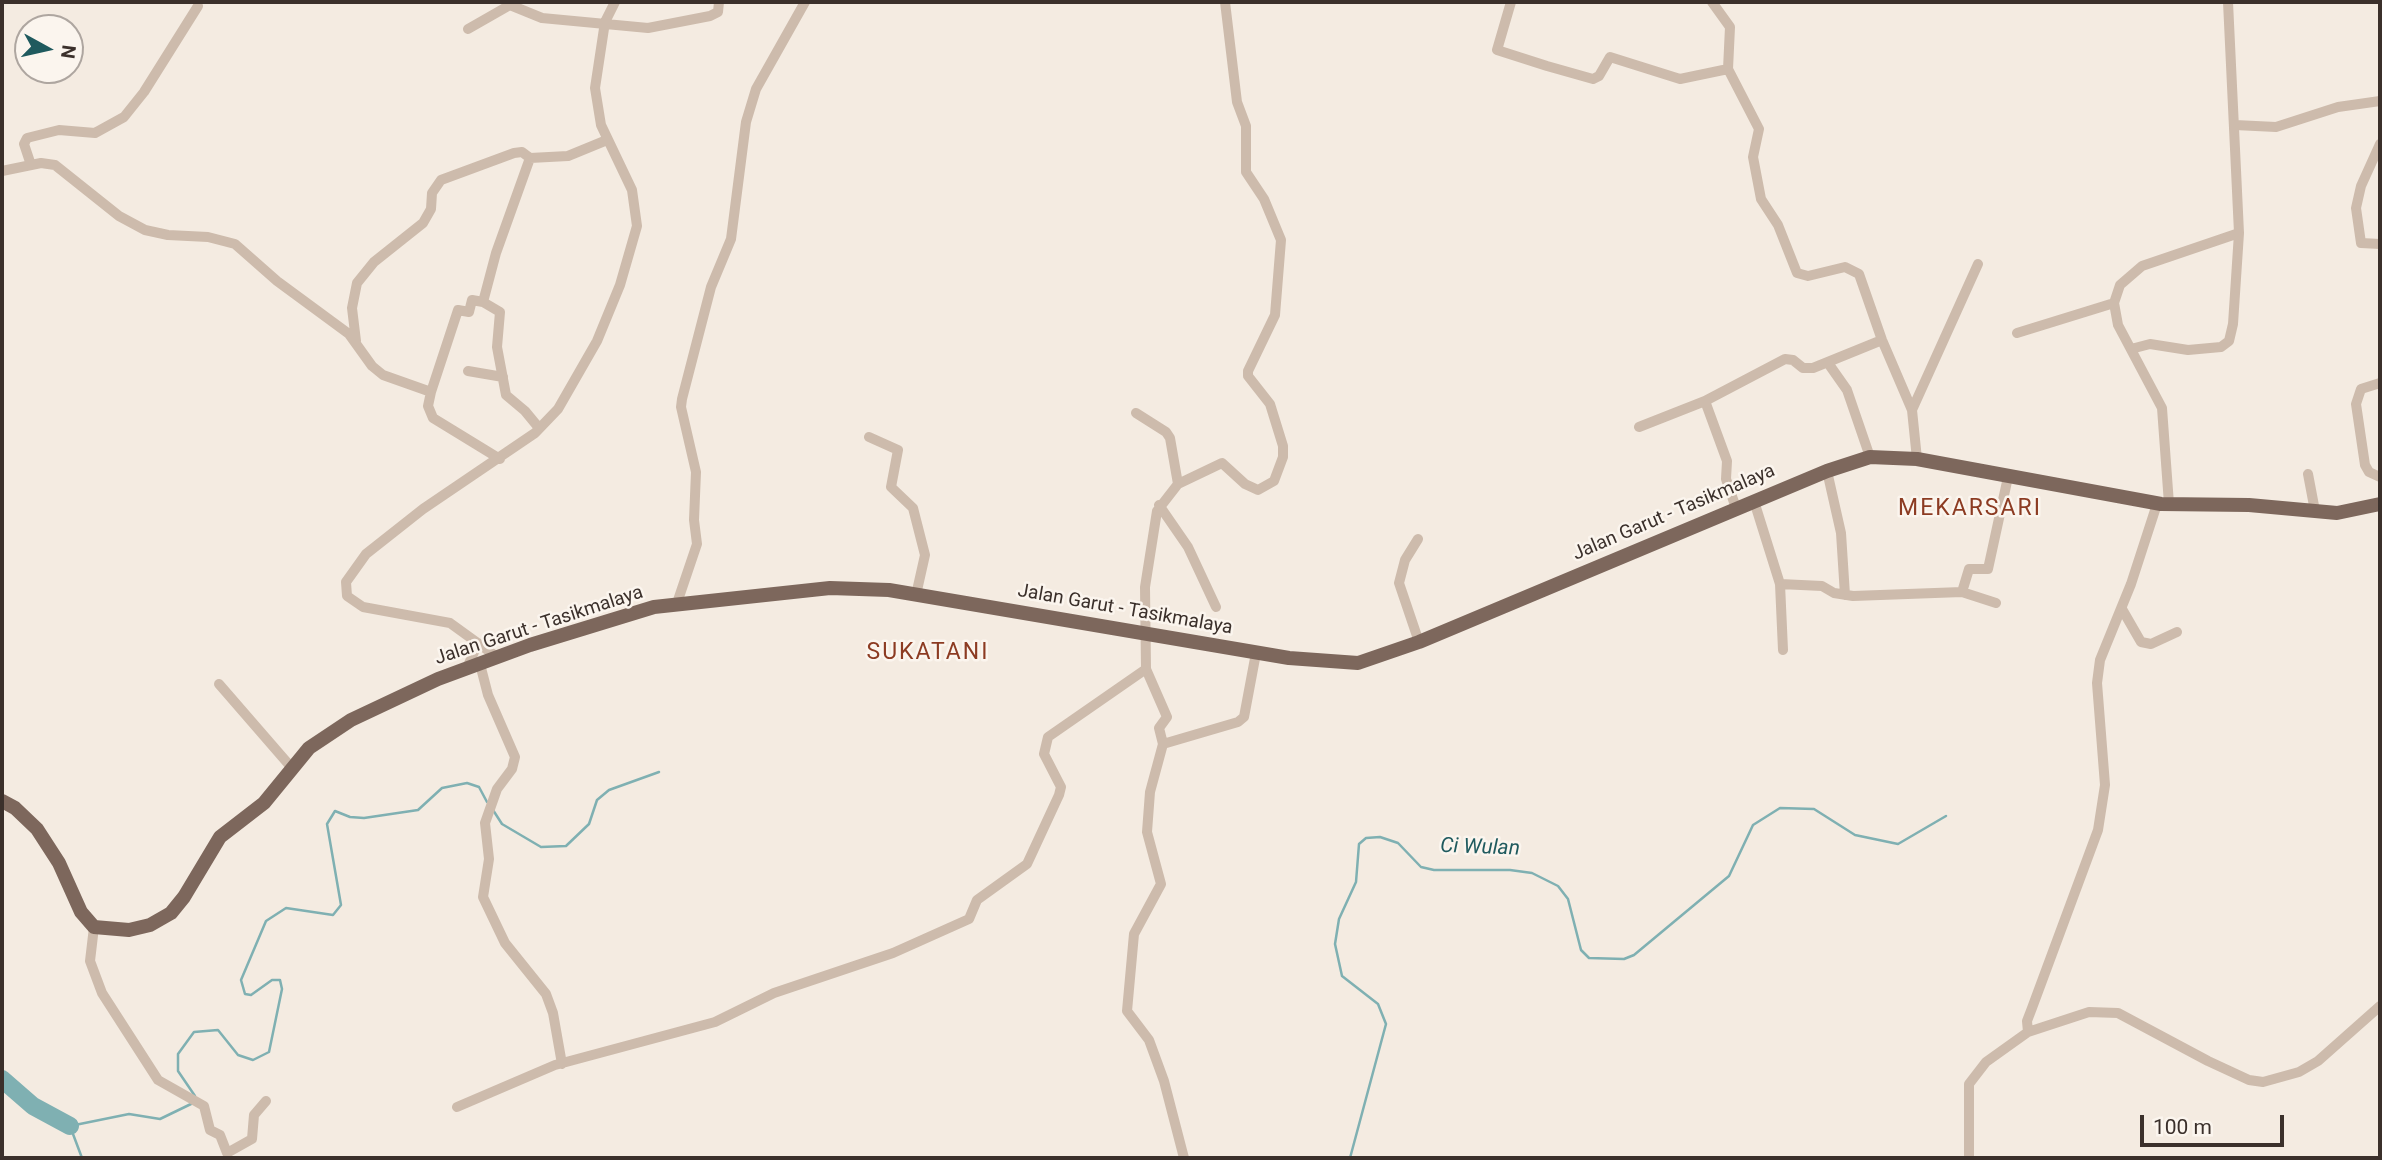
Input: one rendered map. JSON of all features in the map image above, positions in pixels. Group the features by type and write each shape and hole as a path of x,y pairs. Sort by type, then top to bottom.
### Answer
{"main road":[{"name":"Jalan Garut - Tasikmalaya","path":"94,927 129,930 166,918 184,897 220,837 264,803 291,767 318,740 351,720 404,693 497,657 635,611 830,588 889,590 1256,653 1320,662 1358,663 1419,642 1736,508 1827,471 1870,457 1917,459 2163,504 2249,505 2337,513 2380,504"},
{"path":"2,801 15,808 37,830 59,863 81,912 94,927"}],"street":[{"path":"497,657 450,623 363,607 347,596 346,582 366,554 423,509 500,459 539,429 558,410 597,341 620,285 637,226 632,191 607,140 595,88 605,22 615,2"},
{"path":"468,29 510,5 542,18 648,28 710,16 718,12 719,2"},
{"path":"676,606 697,544 694,520 696,472 681,407 682,398 711,287 731,239 746,121 756,89 805,2"},
{"path":"1184,1158 1164,1081 1149,1040 1127,1011 1134,934 1161,887 1147,832 1150,792 1163,744 1159,728 1167,713 1146,669 1144,595 1159,505 1178,484 1222,463 1245,484 1258,491 1274,481 1283,457 1270,404 1248,376 1275,315 1281,240 1264,199 1246,172 1247,126 1236,96 1224,2"},
{"path":"1511,2 1497,50 1547,66 1593,79 1599,76 1610,57 1680,79 1728,69"},
{"path":"1712,2 1730,27 1728,69 1759,129 1753,157 1761,199 1778,225 1797,273 1808,276 1845,267 1855,270 1912,410 1917,459"},
{"path":"2132,349 2150,344 2188,350 2221,347 2229,341 2232,332 2239,233 2228,2"},
{"path":"31,165 24,144 27,138 59,130 95,133 124,117 145,92 198,6"},
{"path":"2235,125 2276,127 2338,107 2380,101"},
{"path":"356,341 352,308 356,283 374,262 423,223 431,209 432,193 441,180 514,153 522,152 530,158 568,156 607,140"},
{"path":"2380,144 2361,186 2356,208 2361,243 2380,244"},
{"path":"483,302 496,253 530,158"},
{"path":"2,171 31,165 55,165 119,216 145,230 168,235 208,237 235,244 277,281 356,341 372,366 383,375 431,392"},
{"path":"2028,1032 2032,1008 2098,830 2105,785 2098,671 2104,648 2163,504 2162,408 2118,325 2115,303 2120,285 2142,266 2239,233"},
{"path":"1912,410 1978,264"},
{"path":"500,459 433,418 428,406 458,311 470,310 472,300 483,302 500,312 497,347 506,395 525,411 539,429"},
{"path":"2017,333 2115,303"},
{"path":"1639,427 1705,401 1784,359 1793,360 1803,368 1828,363 1882,340"},
{"path":"1828,363 1847,390 1870,457"},
{"path":"468,371 503,377"},
{"path":"2380,383 2361,389 2356,404 2365,465 2370,472 2380,477"},
{"path":"1705,401 1727,461 1726,479 1736,508"},
{"path":"1136,413 1166,432 1170,438 1178,484"},
{"path":"869,437 898,450 891,487 913,508 925,555 916,594"},
{"path":"1827,471 1842,533 1845,595"},
{"path":"2308,474 2315,511"},
{"path":"1962,592 1969,569 1988,569 2008,477"},
{"path":"1754,501 1780,584 1783,650"},
{"path":"1159,505 1188,547 1216,607"},
{"path":"1418,540 1405,560 1399,583 1419,642"},
{"path":"1780,584 1822,586 1845,595 1962,592 1996,603"},
{"path":"2122,609 2141,642 2151,644 2177,632"},
{"path":"478,643 474,666 510,740 515,757 512,769 492,799 484,830 489,859 483,889 485,906 505,943 546,994 553,1013 562,1064"},
{"path":"1163,744 1244,718 1256,653"},
{"path":"457,1107 562,1064 715,1022 774,993 893,953 969,919 977,900 1027,864 1059,795 1061,787 1044,754 1048,737 1146,669"},
{"path":"219,684 291,767"},
{"path":"94,927 90,961 96,982 151,1072 162,1083 205,1108 210,1130 220,1135 225,1151 230,1154 242,1142 252,1139 254,1115 266,1101"},
{"path":"1969,1158 1969,1084 1986,1062 2028,1032 2089,1013 2114,1012 2208,1061 2249,1080 2263,1082 2299,1072 2318,1061 2380,1006"}],"waterway":[{"path":"493,810 502,824 541,847 566,846 589,824 597,800 609,790 659,772"},
{"path":"195,1096 178,1071 178,1054 194,1032 218,1030 238,1055 253,1060 269,1052 282,989 280,980 272,980 251,995 245,994 241,980 266,921 286,908 333,915 341,905 327,824 335,811 350,817 364,818 418,810 442,788 467,783 479,787 487,802"},
{"name":"Ci Wulan","path":"1350,1158 1386,1024 1378,1004 1342,976 1335,944 1339,919 1356,882 1359,844 1366,838 1380,837 1398,843 1421,867 1434,870 1510,870 1532,873 1558,886 1568,899 1581,950 1589,958 1624,959 1634,955 1729,876 1753,825 1780,808 1814,809 1855,835 1898,844 1946,816"},
{"name":"Ci Wulan","path":"2,1079 33,1106 70,1126"},
{"path":"82,1158 70,1126 129,1114 160,1119 191,1104"}],"district":[{"name":"MEKARSARI","path":"1970,509"},
{"name":"SUKATANI","path":"928,653"}]}
